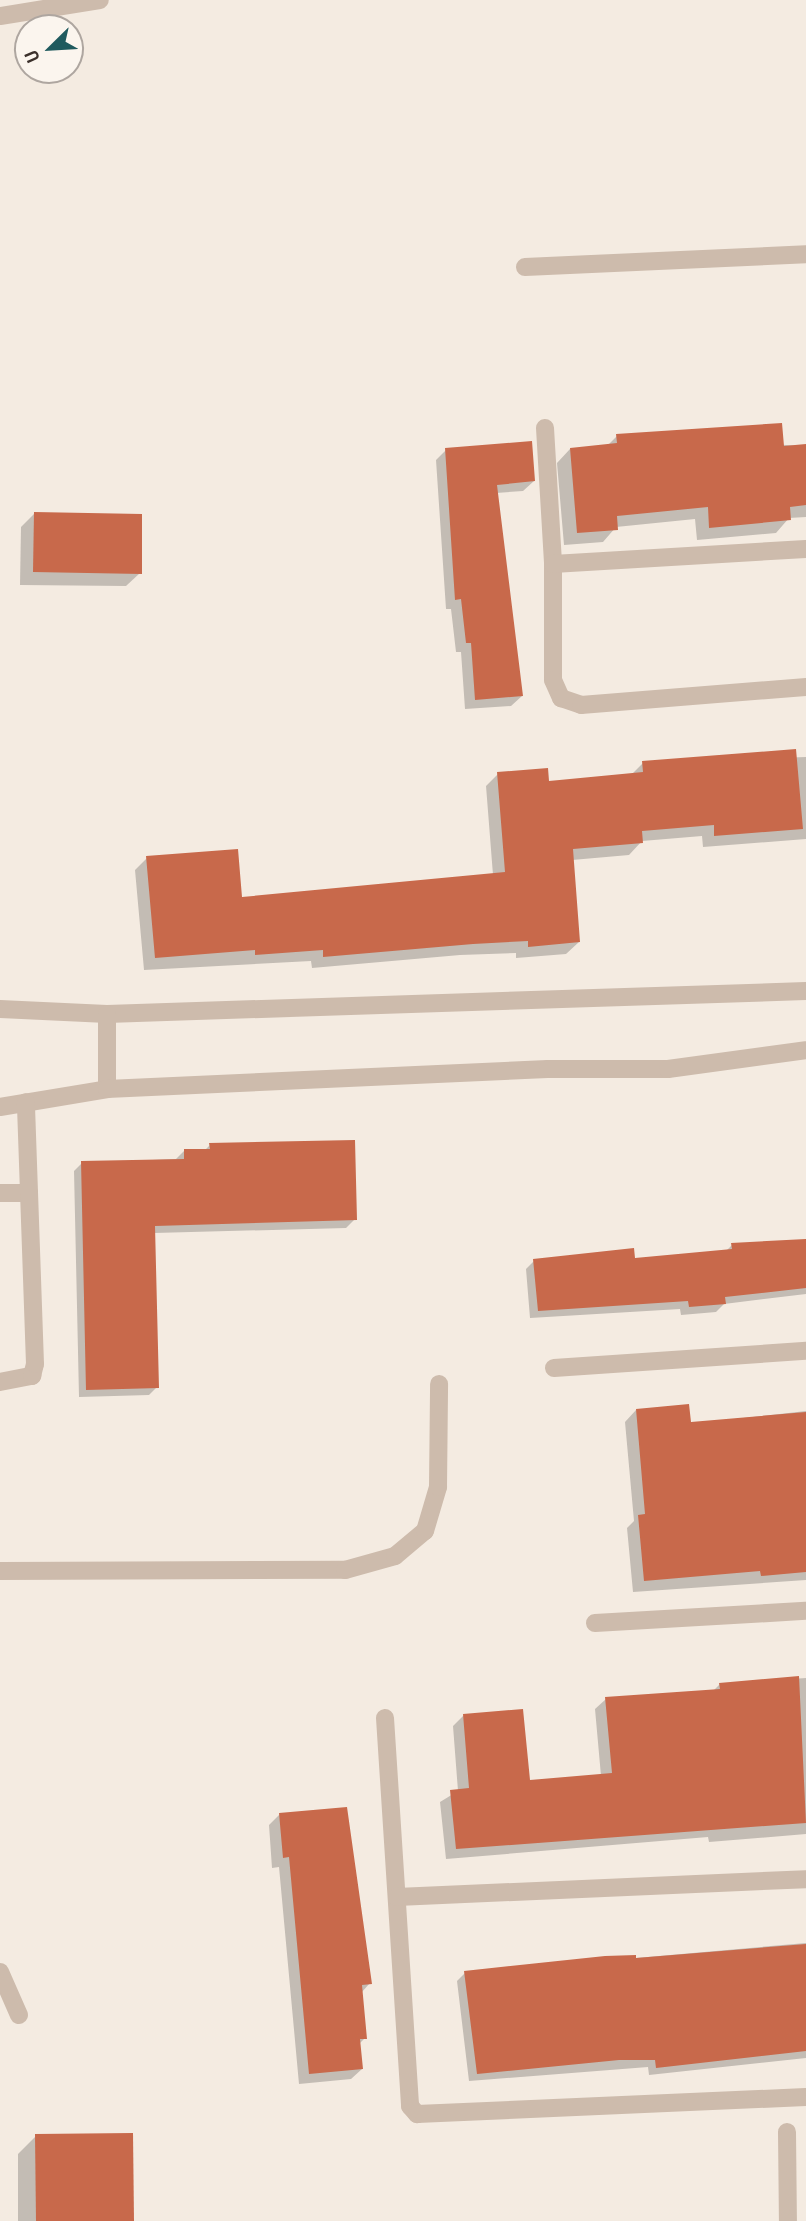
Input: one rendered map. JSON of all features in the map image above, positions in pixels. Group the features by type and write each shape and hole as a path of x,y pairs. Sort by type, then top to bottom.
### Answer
{"street":[{"path":"0,16 100,0"},
{"path":"524,267 806,254"},
{"path":"545,428 553,564 553,680 561,698 581,705 806,687"},
{"path":"553,564 806,549"},
{"path":"0,1009 107,1014 806,991"},
{"path":"107,1014 107,1090"},
{"path":"0,1107 107,1090 548,1069 668,1069 806,1050"},
{"path":"0,1382 32,1376 35,1364 26,1102"},
{"path":"0,1193 29,1193"},
{"path":"554,1368 806,1350"},
{"path":"0,1571 345,1570 395,1556 425,1531 438,1487 439,1384"},
{"path":"595,1623 806,1611"},
{"path":"385,1718 410,2106 417,2114 806,2097"},
{"path":"397,1897 806,1879"},
{"path":"0,1972 19,2015"},
{"path":"787,2132 788,2221"}],"building":[{"path":"782,423 784,446 806,444 806,505 790,507 791,520 709,528 708,507 617,516 618,530 577,533 570,448 617,443 616,434"},
{"path":"532,441 535,481 497,485 523,696 475,700 471,643 466,643 461,599 455,600 445,448"},
{"path":"34,512 142,514 142,574 33,572"},
{"path":"796,749 803,829 714,836 714,825 642,831 643,843 573,849 580,942 528,947 528,941 473,944 323,957 323,950 255,955 255,950 155,958 146,856 238,849 242,897 505,872 497,772 548,768 549,781 643,772 642,761"},
{"path":"355,1140 357,1220 155,1226 159,1388 86,1390 81,1161 184,1159 184,1149 210,1149 209,1143"},
{"path":"806,1239 806,1288 725,1297 726,1304 689,1307 688,1301 538,1311 533,1259 634,1248 635,1258 732,1249 731,1243"},
{"path":"689,1404 691,1422 806,1412 806,1572 761,1576 760,1571 644,1581 638,1515 645,1514 636,1409"},
{"path":"799,1676 806,1823 456,1849 450,1790 469,1788 463,1714 523,1709 530,1780 612,1773 605,1697 720,1689 719,1683"},
{"path":"347,1807 372,1984 362,1985 367,2039 360,2039 363,2069 309,2074 289,1857 283,1858 279,1813"},
{"path":"806,1944 806,2051 656,2068 655,2060 619,2060 477,2074 464,1971 605,1956 636,1955 636,1958"},
{"path":"133,2133 134,2221 36,2221 35,2134"}]}
